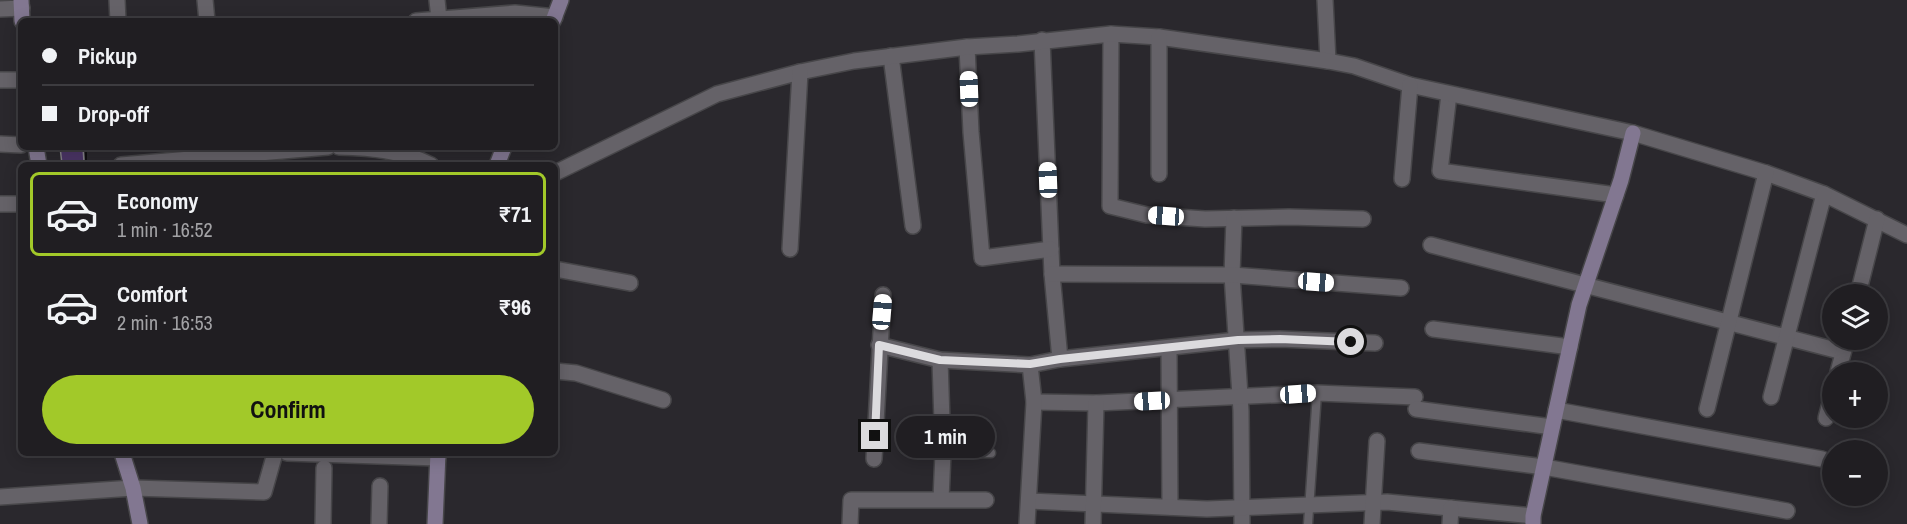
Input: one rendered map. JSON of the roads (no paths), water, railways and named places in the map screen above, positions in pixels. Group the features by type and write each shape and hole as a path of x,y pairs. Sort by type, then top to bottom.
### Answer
{"street":[{"path":"117,0 118,18"},
{"path":"205,0 207,18"},
{"path":"437,0 439,18"},
{"path":"554,18 561,0"},
{"path":"1325,0 1328,61"},
{"path":"0,9 22,10"},
{"path":"452,18 515,13 548,18"},
{"path":"1111,34 1110,206 1147,215 1205,219 1289,217 1363,219"},
{"path":"558,172 717,94 800,72 891,56 1111,34 1160,37 1328,61 1354,66 1410,85 1633,132 1766,173 1824,194 1907,235"},
{"path":"1159,174 1160,37"},
{"path":"1042,40 1052,274 1060,359"},
{"path":"967,47 971,132 982,258 1051,249"},
{"path":"891,56 912,226"},
{"path":"790,249 800,72"},
{"path":"0,80 18,80"},
{"path":"1402,179 1410,85"},
{"path":"1449,94 1440,171 1616,195"},
{"path":"1029,501 1208,509 1387,502 1451,508 1533,520 1579,304 1616,195 1633,132"},
{"path":"0,144 18,144"},
{"path":"190,162 219,152 263,150"},
{"path":"387,150 424,162"},
{"path":"1707,409 1766,173"},
{"path":"1771,397 1824,194"},
{"path":"0,204 18,204"},
{"path":"1233,218 1232,275 1241,411 1242,524"},
{"path":"1861,284 1877,219"},
{"path":"1431,245 1786,338 1822,343"},
{"path":"558,270 630,283"},
{"path":"1052,274 1232,275 1401,288"},
{"path":"874,459 883,295"},
{"path":"1433,328 1570,347"},
{"path":"879,345 940,360 1030,364 1238,340 1280,339 1375,344"},
{"path":"1169,349 1170,507"},
{"path":"940,360 941,499"},
{"path":"1027,524 1034,402 1030,364"},
{"path":"558,371 576,373 663,400"},
{"path":"1034,402 1096,403 1317,393 1415,403 1552,428"},
{"path":"1093,524 1096,403"},
{"path":"1556,410 1822,459"},
{"path":"1372,524 1377,441"},
{"path":"1419,451 1544,467 1787,511"},
{"path":"123,456 133,488 140,524"},
{"path":"0,496 133,488 264,492 274,456"},
{"path":"435,524 438,456"},
{"path":"323,524 324,468"},
{"path":"379,524 380,486"},
{"path":"850,524 851,500 986,500"},
{"path":"1450,524 1451,508"}],"lane":[{"path":"1308,524 1317,393"},
{"path":"942,453 991,453"}]}
